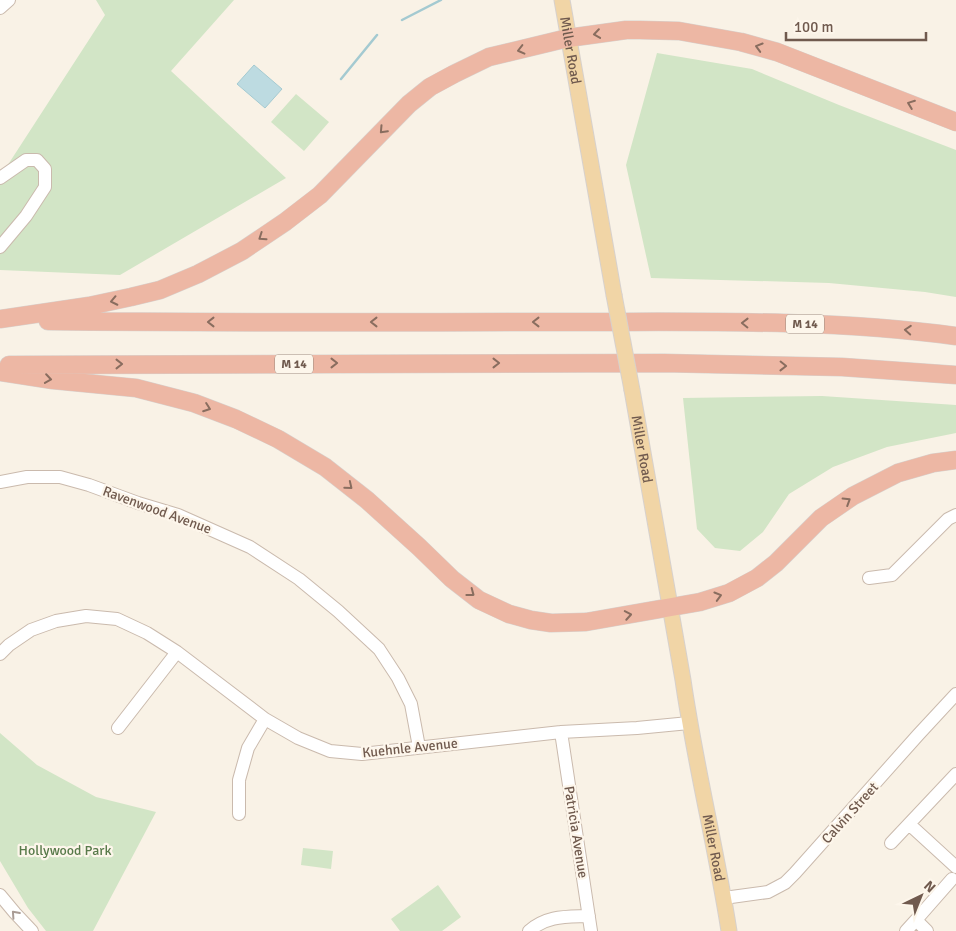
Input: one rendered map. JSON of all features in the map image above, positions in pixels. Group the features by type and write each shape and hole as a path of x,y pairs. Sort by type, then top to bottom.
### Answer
{"highway":[{"path":"0,320 131,298 160,290 198,274 242,251 285,222 320,195 409,104 430,87 489,58 568,38 626,30 640,30 679,31 741,42 777,52 956,122"},
{"name":"M 14","path":"0,320 825,324 914,330 956,336"},
{"name":"M 14","path":"0,365 655,363 842,367 956,375"},
{"path":"0,372 53,380 136,388 194,403 236,419 278,439 325,467 367,500 452,579 479,600 509,614 551,623 586,622 700,602 729,593 757,578 776,563 821,518 853,496 898,472 933,463 956,460"}],"main road":[{"name":"Miller Road","path":"562,0 689,723 729,931"}],"street":[{"path":"0,8 8,0"},
{"path":"0,178 26,160 37,160 45,169 45,187 26,216 0,247"},
{"name":"Ravenwood Avenue","path":"0,482 27,477 60,477 178,515 250,547 299,579 338,611 379,650 398,678 411,704 419,747"},
{"path":"869,578 892,575 948,519 956,515"},
{"name":"Kuehnle Avenue","path":"0,654 9,645 31,630 56,621 86,616 117,619 147,633 177,652 265,719 298,738 330,751 362,754 561,732 689,723"},
{"path":"118,728 177,652"},
{"name":"Calvin Street","path":"724,898 768,892 786,883 956,694"},
{"path":"239,814 239,780 248,748 265,719"},
{"name":"Patricia Avenue","path":"561,732 591,931"},
{"path":"891,843 956,774"},
{"path":"906,931 954,873 910,824"},
{"path":"0,895 29,930"},
{"path":"529,931 536,925 552,918 589,916"},
{"path":"916,920 927,931"}],"green space":[{"path":"96,0 234,0 171,71 286,178 120,275 0,270 0,177 105,15"},
{"path":"657,53 752,69 956,150 956,297 925,292 829,283 651,278 626,165"},
{"path":"296,94 329,122 304,151 271,122"},
{"path":"822,396 956,405 956,433 887,447 833,467 789,494 763,532 740,551 715,548 697,529 683,398"},
{"name":"Hollywood Park","path":"0,733 37,765 96,797 156,812 93,931 46,931 28,908 0,861"},
{"path":"303,848 333,851 331,869 301,865"},
{"path":"438,885 461,917 442,931 400,931 391,919"}],"water":[{"path":"254,65 282,89 265,108 237,84"}],"waterway":[{"path":"402,20 441,0"},
{"path":"341,79 377,35"}]}
